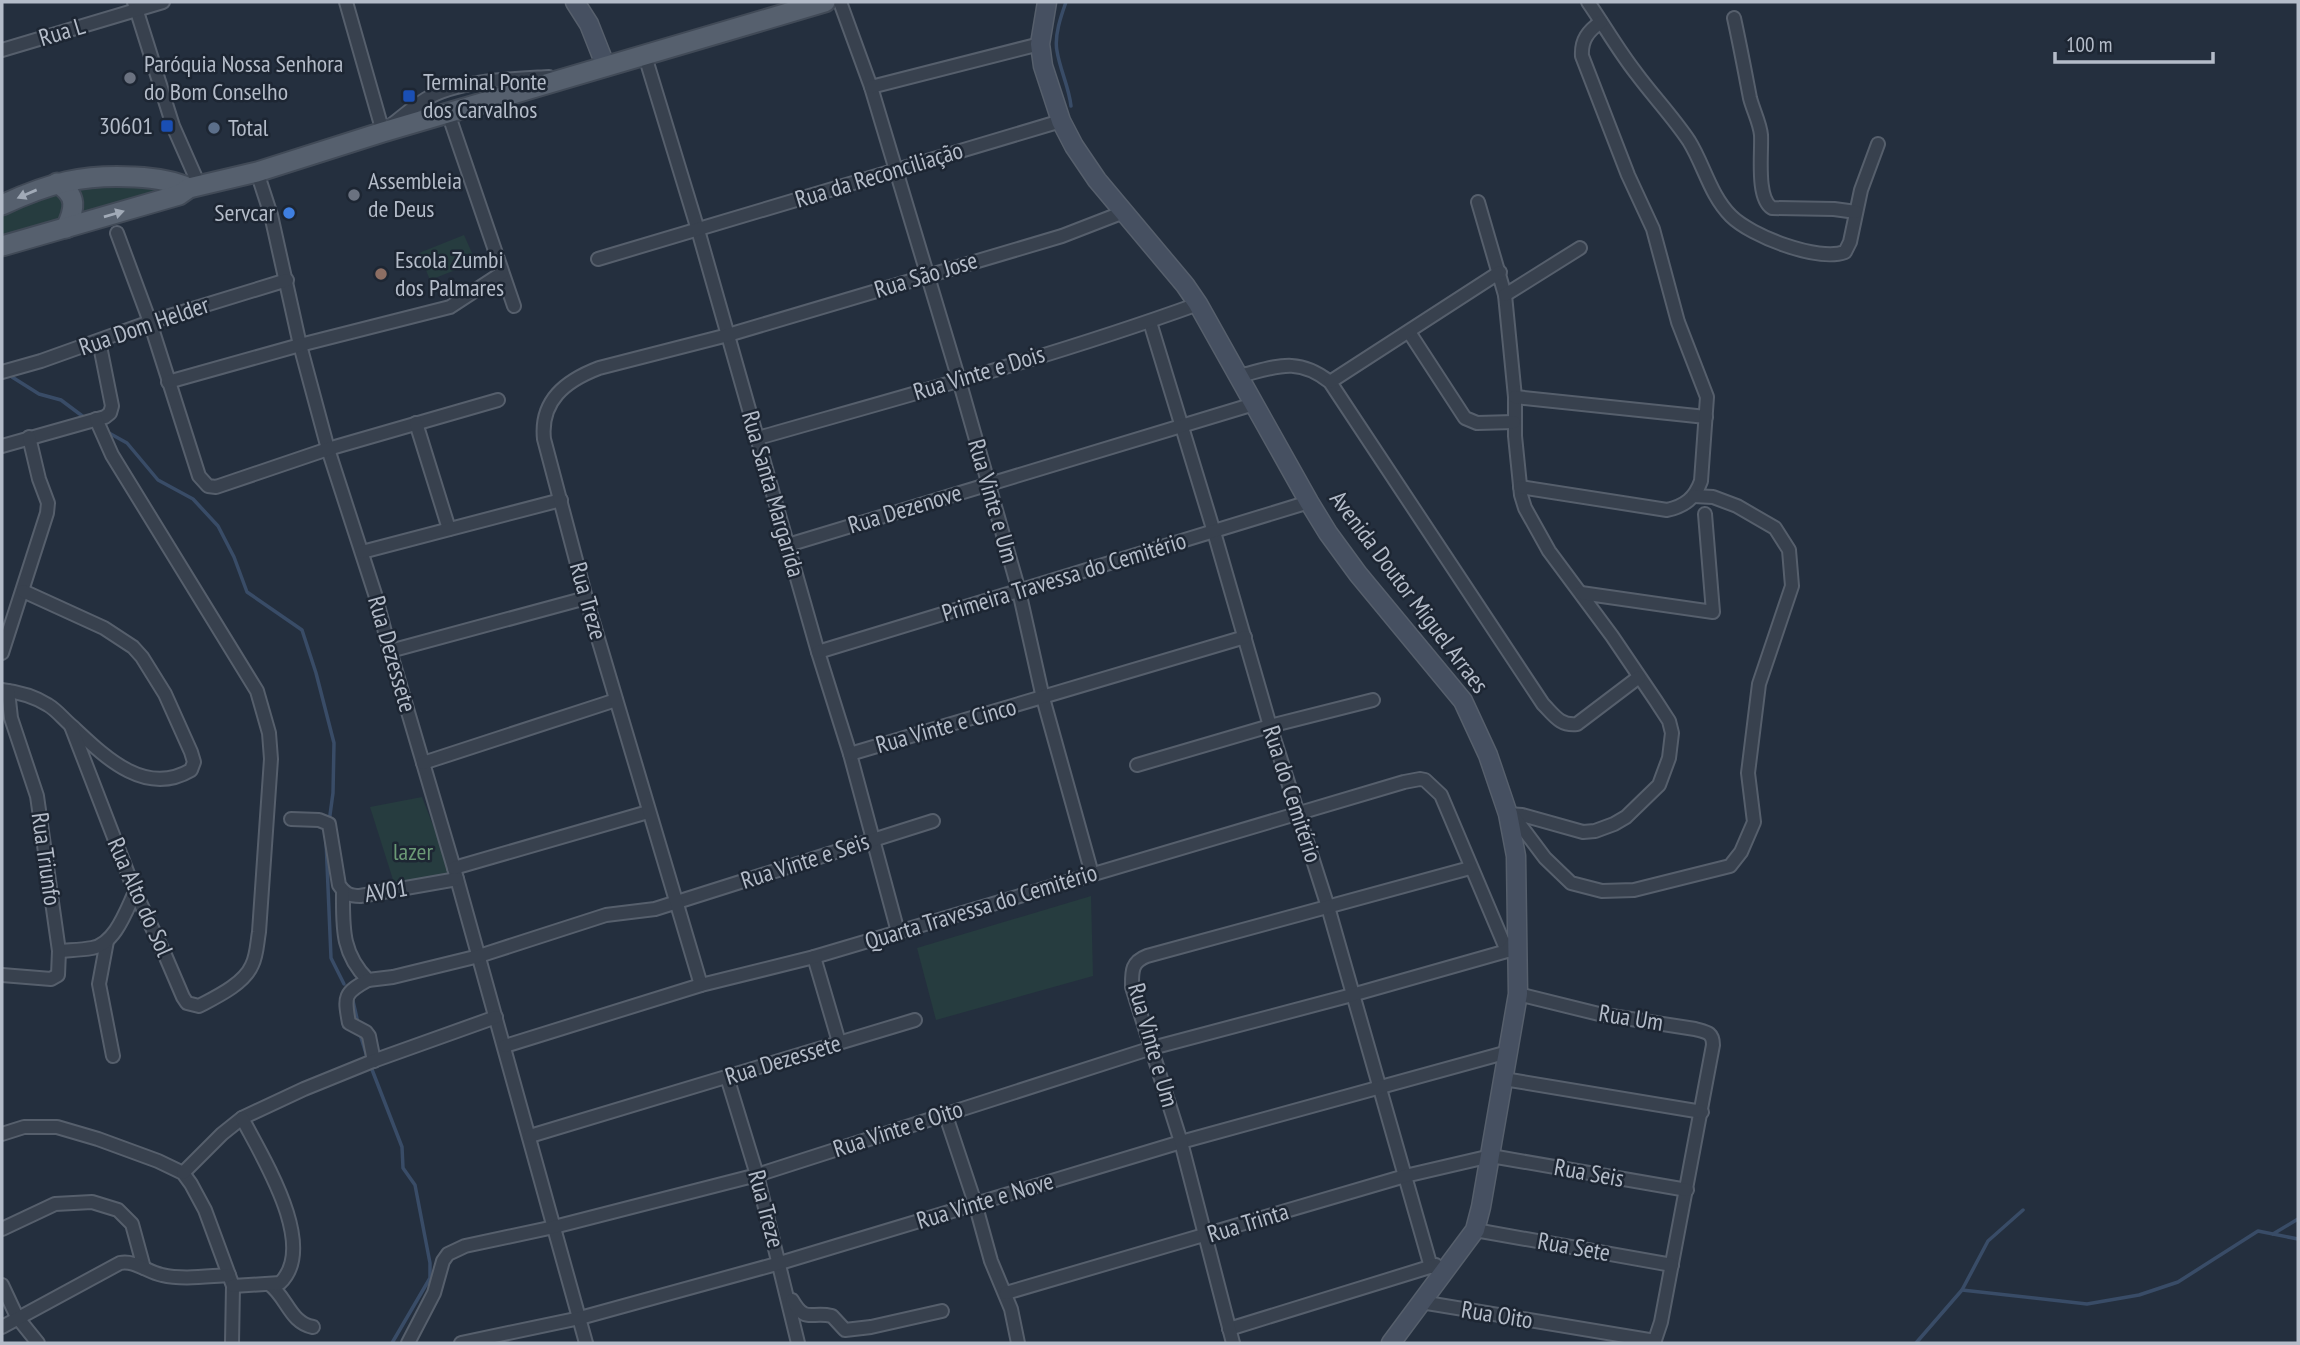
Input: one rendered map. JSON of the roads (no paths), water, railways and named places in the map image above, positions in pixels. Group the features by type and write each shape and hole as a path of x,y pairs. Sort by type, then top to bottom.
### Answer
{"main road":[{"path":"575,2 589,24 606,67"},
{"path":"2,246 179,195 194,186 257,172 821,2"},
{"name":"Avenida Doutor Miguel Arraes","path":"1046,2 1040,44 1050,92 1074,146 1097,180 1164,258 1198,304 1309,502 1358,574 1463,701 1489,755 1510,814 1516,856 1518,994 1491,1156 1475,1230"},
{"path":"2,205 57,183 85,177 115,176 194,186"},
{"path":"57,183 66,189 73,204 73,214 66,228"},
{"path":"1391,1343 1475,1230"}],"street":[{"name":"Rua L","path":"2,50 135,6 163,2"},
{"path":"346,2 383,132 428,97 454,89 488,81 576,76"},
{"name":"Rua Vinte e Um","path":"840,2 871,88 959,380 1019,591 1043,698 1092,874"},
{"path":"1588,2 1633,70 1690,143 1720,202 1739,223 1781,244 1836,254 1848,249 1861,190 1878,144"},
{"path":"135,6 194,186"},
{"path":"1734,18 1760,132 1763,195 1767,205 1772,208 1856,212"},
{"path":"1520,487 1667,510 1689,502 1701,481 1707,397 1678,322 1653,229 1628,175 1583,61 1583,42 1589,32 1601,22"},
{"path":"871,88 1040,44"},
{"name":"Rua Santa Margarida","path":"645,57 850,754 898,932"},
{"path":"448,113 514,306"},
{"name":"Rua da Reconciliação","path":"598,259 1061,121"},
{"name":"Rua Dezessete","path":"257,172 271,215 300,345 328,449 362,552 456,873 586,1343"},
{"path":"1478,202 1506,295 1516,397 1514,422 1520,487 1525,508 1556,561 1669,720 1672,733 1670,758 1659,785 1626,817 1614,824 1595,831 1571,830 1510,814"},
{"name":"Rua São Jose","path":"728,335 1062,236 1124,212"},
{"path":"117,233 150,322 199,476 208,486 216,487 328,449 498,400"},
{"path":"1506,295 1580,248"},
{"path":"1330,382 1500,272"},
{"path":"168,382 450,307 502,273"},
{"name":"Rua Dom Helder","path":"3,367 99,341 150,322 287,280"},
{"name":"Rua Vinte e Dois","path":"758,438 1150,322 1198,304"},
{"name":"Rua do Cemitério","path":"1150,322 1270,726 1328,907 1431,1267"},
{"path":"1409,332 1465,418 1472,423 1514,422"},
{"name":"Rua Treze","path":"701,985 586,598 544,439 543,426 549,404 560,391 583,374 728,335"},
{"path":"2,446 110,413 99,341"},
{"path":"1239,376 1296,365 1315,370 1330,382 1543,704 1561,722 1577,724 1639,677"},
{"path":"1516,397 1706,417"},
{"name":"Rua Dezenove","path":"788,545 1254,404"},
{"name":"Rua Alto do Sol","path":"71,726 135,892 187,1003 199,1006 244,977 252,966 259,932 271,759 269,733 257,691 112,455 96,419"},
{"path":"416,424 449,529"},
{"path":"2,653 47,513 47,503 29,437"},
{"path":"1510,814 1545,858 1571,883 1602,891 1634,890 1730,866 1741,852 1754,822 1748,773 1759,684 1792,586 1789,550 1775,527 1737,506 1713,497 1694,496"},
{"path":"362,552 561,499"},
{"name":"Primeira Travessa do Cemitério","path":"818,652 1309,502"},
{"path":"1581,593 1713,612 1705,514"},
{"path":"5,690 23,693 48,705 124,769 144,778 184,774 191,770 194,762 191,751 165,694 133,646 104,628 23,591"},
{"path":"390,651 586,598"},
{"name":"Rua Vinte e Cinco","path":"850,754 1245,637"},
{"name":"Rua Triunfo","path":"5,690 11,718 37,796 59,951"},
{"path":"423,763 617,700"},
{"path":"1137,765 1270,726 1373,700"},
{"name":"Quarta Travessa do Cemitério","path":"505,1046 701,985 814,957 1420,779 1429,782 1446,805 1470,868"},
{"name":"AV01","path":"291,819 327,822 339,885 351,896 360,896 456,873 648,812"},
{"name":"Rua Vinte e Seis","path":"368,980 393,977 479,956 606,915 655,909 933,821"},
{"path":"1470,868 1507,951"},
{"name":"Rua Vinte e Um","path":"1233,1343 1181,1142 1132,987 1132,970 1137,961 1147,956 1470,868"},
{"path":"343,891 347,948 351,960 368,980 350,990 346,999 349,1023 369,1037 370,1062"},
{"path":"2,975 55,978 59,971 59,951 92,948 107,941 135,892"},
{"path":"1507,951 1517,936"},
{"path":"107,941 99,984 113,1056"},
{"name":"Rua Vinte e Oito","path":"408,1343 434,1293 445,1257 465,1246 554,1227 757,1175 1152,1048 1507,951"},
{"path":"814,957 839,1042"},
{"name":"Rua Um","path":"1518,994 1599,1014 1710,1033 1713,1036 1713,1045 1702,1112"},
{"path":"183,1173 242,1118 370,1062 496,1017"},
{"name":"Rua Dezessete","path":"530,1136 915,1020"},
{"name":"Rua Vinte e Nove","path":"461,1343 580,1318 780,1263 1181,1142 1508,1052"},
{"name":"Rua Treze","path":"726,1077 757,1175 798,1343"},
{"path":"1504,1079 1702,1112 1655,1342"},
{"path":"945,1113 991,1261 1006,1293 1018,1343"},
{"path":"2,1327 120,1263 132,1262 173,1277 280,1283 288,1273 292,1258 292,1235 286,1207 242,1118"},
{"path":"2,1134 24,1127 57,1126 158,1161 183,1173 205,1210 231,1281 232,1343"},
{"name":"Rua Trinta","path":"1006,1293 1405,1176 1491,1156"},
{"name":"Rua Seis","path":"1491,1156 1687,1190"},
{"path":"2,1229 55,1204 92,1202 118,1210 132,1224 144,1268"},
{"name":"Rua Sete","path":"1475,1230 1672,1265"},
{"path":"1229,1329 1450,1262"},
{"path":"270,1284 300,1323 313,1327"},
{"path":"2,1285 18,1317 38,1343"},
{"path":"785,1287 804,1315 832,1316 845,1330 942,1311"},
{"name":"Rua Oito","path":"1421,1302 1655,1342"}],"waterway":[{"path":"1066,2 1058,26 1056,45 1071,106"},
{"path":"12,377 39,394 61,400 85,418"},
{"path":"109,433 127,443 158,480 193,499 218,526 234,557 247,592 302,630 334,743 333,793 329,822"},
{"path":"326,840 331,958 344,984"},
{"path":"353,1001 358,1023"},
{"path":"360,1034 368,1060"},
{"path":"371,1067 402,1147 403,1168 415,1185 430,1263 430,1278 392,1343"},
{"path":"1916,1343 1962,1290 1988,1241 2023,1210"},
{"path":"2273,1234 2298,1219"},
{"path":"1962,1290 2087,1304 2139,1295 2178,1282 2258,1231 2298,1239"}],"place":[{"name":"Paróquia Nossa Senhora do Bom Conselho","path":"130,78"},
{"name":"Terminal Ponte dos Carvalhos","path":"409,96"},
{"name":"30601","path":"167,126"},
{"name":"Total","path":"214,128"},
{"name":"Assembleia de Deus","path":"354,195"},
{"name":"Servcar","path":"289,213"},
{"name":"Escola Zumbi dos Palmares","path":"381,274"}],"park label":[{"name":"lazer","path":"413,852"}]}
